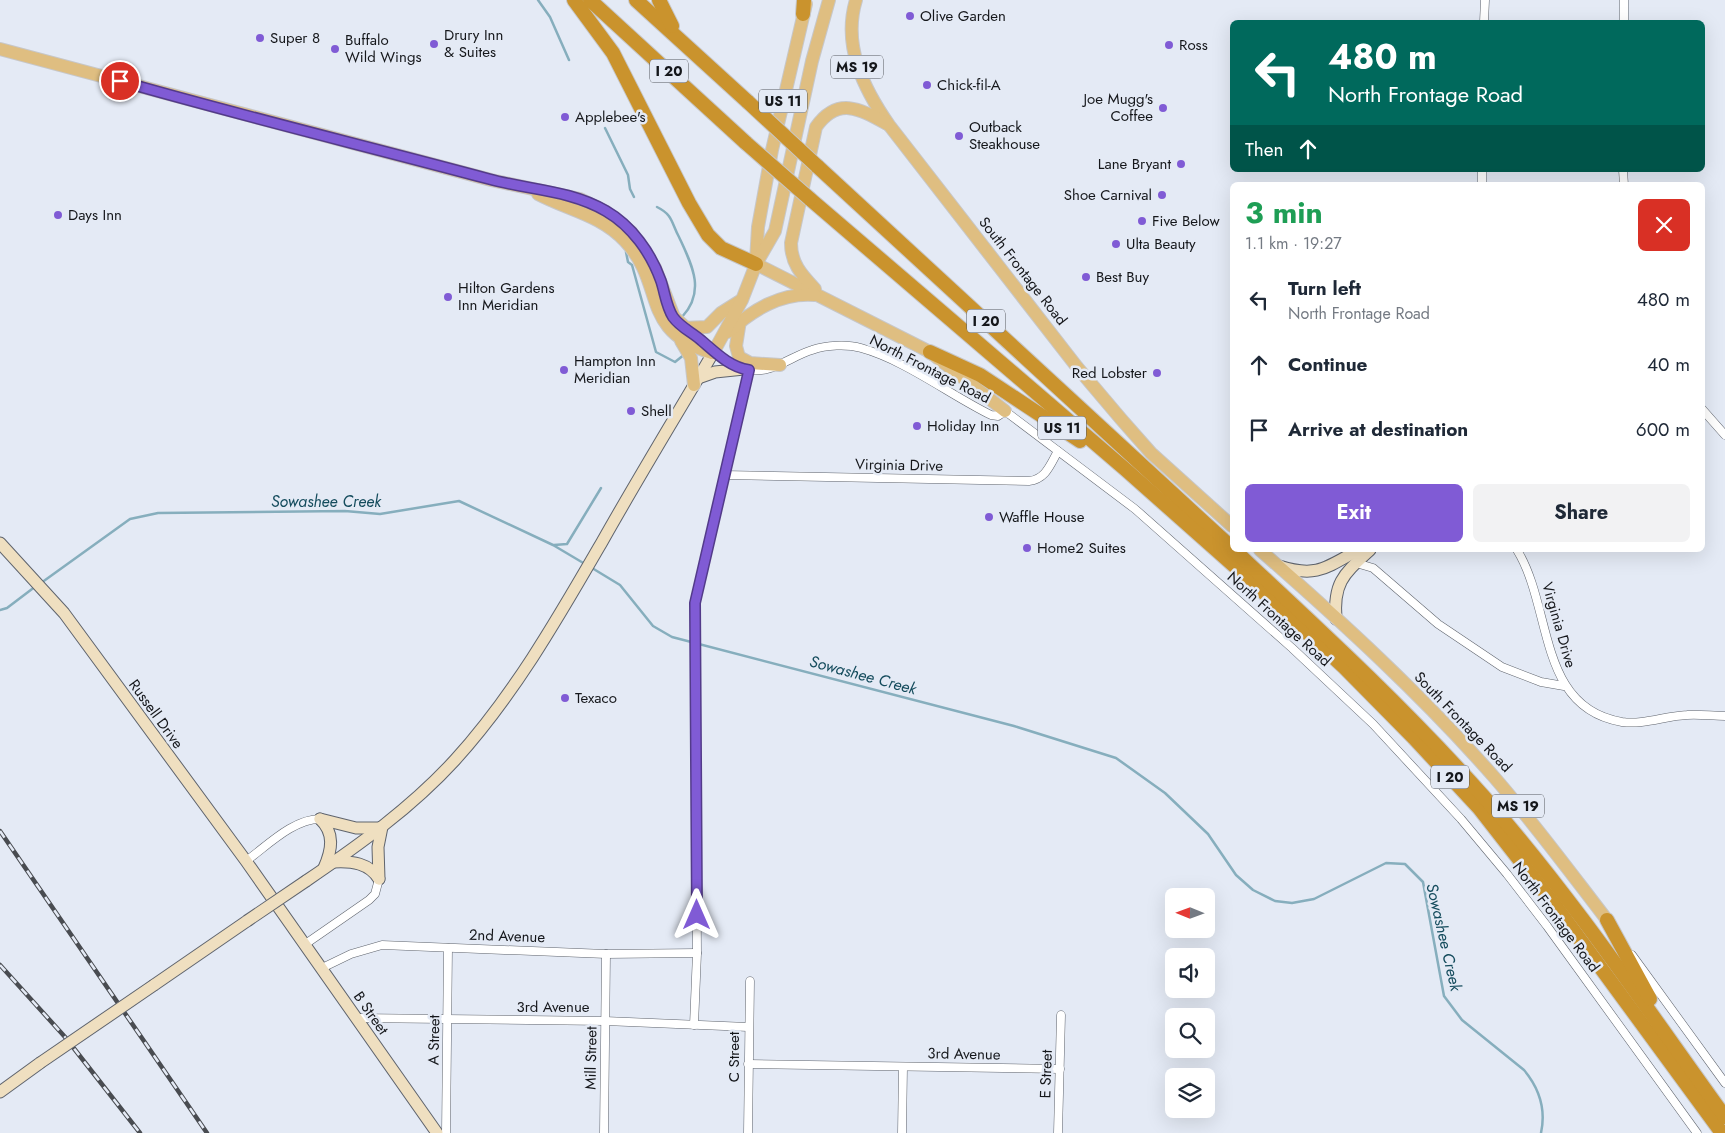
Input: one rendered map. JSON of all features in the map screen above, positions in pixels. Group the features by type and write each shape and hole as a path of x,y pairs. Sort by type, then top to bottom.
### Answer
{"highway":[{"path":"574,0 613,54 689,203 708,235 721,248 756,264"},
{"name":"I 20","path":"590,0 746,143 1125,469 1344,667 1479,808 1554,904 1722,1133"},
{"name":"I 20","path":"636,0 1230,546"},
{"path":"658,0 679,38"},
{"name":"US 11","path":"802,14 805,0"},
{"name":"US 11","path":"930,352 962,365 993,382 1106,460 1125,469"},
{"name":"I 20","path":"1236,552 1371,678 1484,798 1563,894 1725,1117"},
{"name":"MS 19","path":"1607,920 1663,1024 1667,1036"}],"main road":[{"path":"822,296 756,264 776,231 812,61 829,0"},
{"name":"South Frontage Road","path":"856,0 852,31 856,63 864,85 889,126 1077,367 1121,419 1152,452 1230,524"},
{"name":"US 11","path":"744,295 756,264 758,227 768,169 802,14"},
{"path":"0,49 527,188 580,199 606,212 624,225 649,256 661,281 670,312 691,358 696,381"},
{"path":"822,296 802,276 794,263 791,251 792,233 813,134 826,115 842,108 861,110 889,126"},
{"name":"US 11","path":"713,353 722,338 750,314 788,296 805,294 822,296 930,352"},
{"path":"680,332 707,327 744,295"},
{"path":"744,295 736,346 739,357 750,363 780,365"},
{"path":"722,338 744,295"},
{"path":"0,1092 306,881 381,827 433,782 480,731 523,672 564,608 713,353 697,348 680,332"},
{"path":"930,352 1004,411"},
{"path":"696,381 715,372 747,370"},
{"name":"Russell Drive","path":"0,543 64,614 280,910"},
{"name":"South Frontage Road","path":"1262,552 1420,699 1494,777 1541,833 1607,920"},
{"path":"1278,566 1300,572 1314,572 1354,552"},
{"path":"1336,619 1338,585 1342,578 1368,552"},
{"path":"320,819 361,829 381,827"},
{"path":"320,819 326,824 331,836 329,865"},
{"path":"379,879 378,847 381,827"},
{"path":"329,865 351,862 367,866 379,879"},
{"name":"B Street","path":"280,910 437,1133"}],"street":[{"path":"1484,20 1485,0"},
{"path":"1624,0 1624,20"},
{"name":"North Frontage Road","path":"747,370 762,370 780,365 817,349 842,346 861,348 929,380 991,415 998,416 1004,411 1136,509 1353,704 1461,819 1536,912 1697,1133"},
{"path":"694,1025 697,953 697,690 695,603 747,370 713,353"},
{"path":"1705,412 1725,435"},
{"name":"Virginia Drive","path":"724,476 1029,481 1039,479 1046,474 1058,451"},
{"name":"Virginia Drive","path":"1518,552 1535,589 1554,662 1564,686 1572,696 1590,710 1606,718 1624,722 1644,722 1687,715 1725,716"},
{"path":"1356,563 1373,568 1438,624 1502,667 1541,682 1564,686"},
{"path":"246,861 294,827 305,821 320,819"},
{"path":"304,945 369,900 375,894 379,879"},
{"name":"South Frontage Road","path":"1607,920 1725,1083"},
{"name":"2nd Avenue","path":"322,968 351,954 382,945 606,954 697,953"},
{"name":"A Street","path":"446,1133 448,948"},
{"name":"Mill Street","path":"604,1133 606,954"},
{"name":"C Street","path":"748,1133 750,981"},
{"name":"E Street","path":"1058,1133 1061,1015"},
{"name":"3rd Avenue","path":"357,1018 605,1021 748,1027"},
{"name":"3rd Avenue","path":"748,1064 1060,1068"},
{"path":"902,1133 903,1067"}],"waterway":[{"path":"538,0 550,17 569,60"},
{"path":"605,128 628,175 630,189 634,197"},
{"path":"657,207 671,219 692,268 695,288 689,307 682,317"},
{"path":"626,252 628,262 632,265 656,352 675,362 685,354"},
{"path":"554,545 567,544 601,488"},
{"name":"Sowashee Creek","path":"41,583 130,519 158,513 345,511 380,514 459,501 553,545 585,564"},
{"name":"Sowashee Creek","path":"592,568 620,585 653,626 672,637 1014,726 1116,758 1165,793 1208,834 1236,875 1253,890 1275,901 1292,903 1314,899 1386,863 1405,864 1423,882 1444,996 1462,1020 1524,1070 1534,1084 1542,1108 1541,1133"},
{"name":"Sowashee Creek","path":"0,610 7,608 36,586"}],"railway":[{"path":"0,831 207,1133"},
{"path":"0,965 65,1037 140,1133"}],"place":[{"name":"Olive Garden","path":"910,16"},
{"name":"Super 8","path":"260,38"},
{"name":"Drury Inn & Suites","path":"434,44"},
{"name":"Ross","path":"1169,45"},
{"name":"Buffalo Wild Wings","path":"335,49"},
{"name":"Chick-fil-A","path":"927,85"},
{"name":"Joe Mugg's Coffee","path":"1163,108"},
{"name":"Applebee's","path":"565,117"},
{"name":"Outback Steakhouse","path":"959,136"},
{"name":"Lane Bryant","path":"1181,164"},
{"name":"Shoe Carnival","path":"1162,195"},
{"name":"Days Inn","path":"58,215"},
{"name":"Five Below","path":"1142,221"},
{"name":"Ulta Beauty","path":"1116,244"},
{"name":"Best Buy","path":"1086,277"},
{"name":"Hilton Gardens Inn Meridian","path":"448,297"},
{"name":"Hampton Inn Meridian","path":"564,370"},
{"name":"Red Lobster","path":"1157,373"},
{"name":"Shell","path":"631,411"},
{"name":"Holiday Inn","path":"917,426"},
{"name":"Waffle House","path":"989,517"},
{"name":"Home2 Suites","path":"1027,548"},
{"name":"Texaco","path":"565,698"}],"route":[{"path":"120,81 491,180 566,194 580,199 615,218 638,239 655,268 670,312 678,323 701,340 713,353 740,368 749,370 696,591 697,915"}]}
